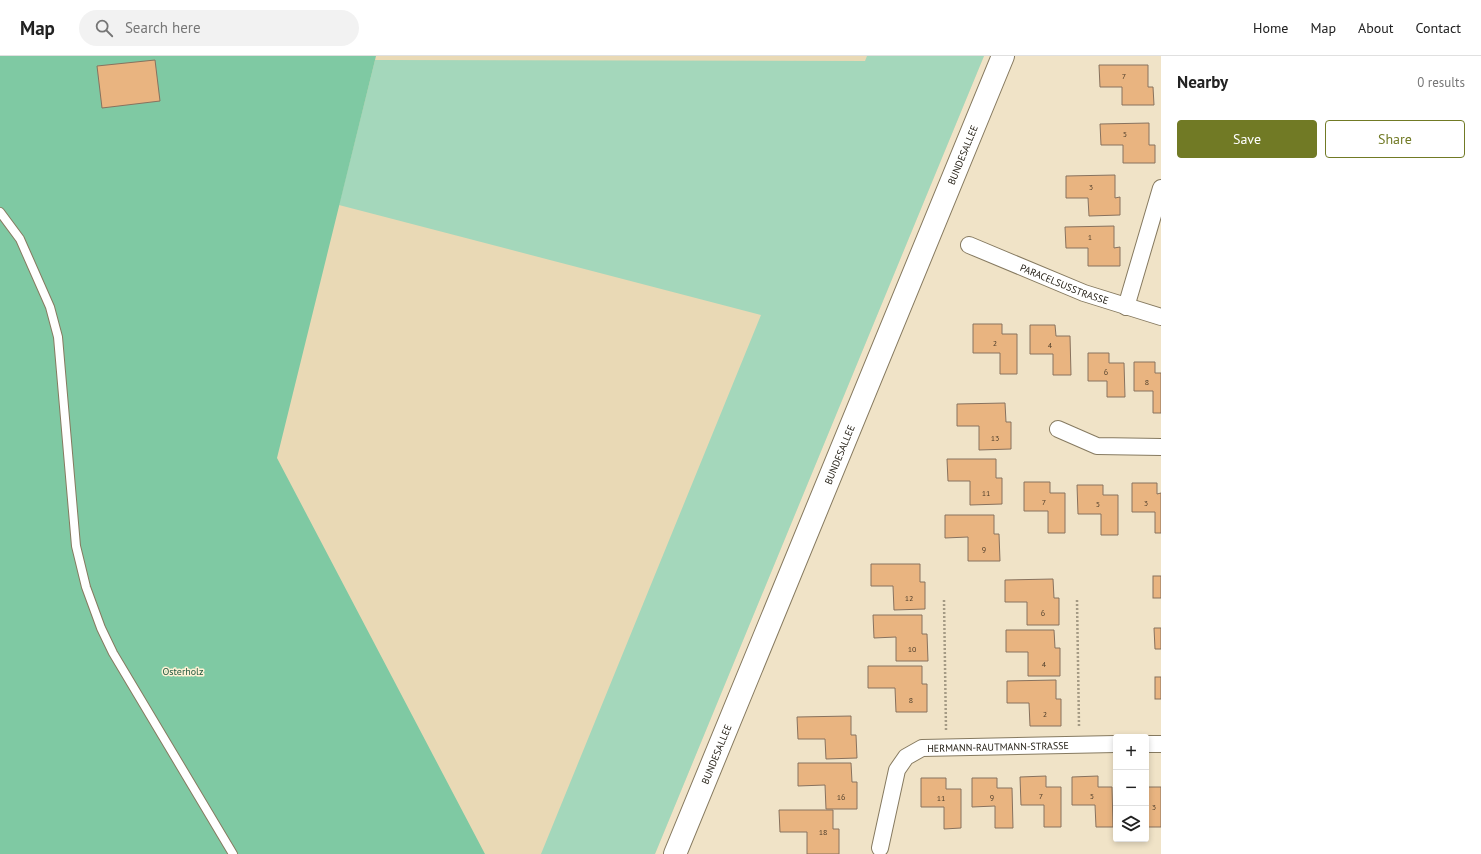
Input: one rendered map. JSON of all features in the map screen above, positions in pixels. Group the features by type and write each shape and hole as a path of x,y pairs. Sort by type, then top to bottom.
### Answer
{"main road":[{"name":"BUNDESALLEE","path":"675,854 1003,56"}],"street":[{"path":"1126,307 1161,188"},
{"name":"PARACELSUSSTRASSE","path":"969,245 1084,293 1161,317"},
{"path":"1058,430 1096,446 1161,447"},
{"name":"HERMANN-RAUTMANN-STRASSE","path":"880,848 897,770 906,757 922,748 1113,744"},
{"path":"1149,744 1161,744"}],"lane":[{"path":"0,212 20,239 50,307 58,337 76,546 86,587 101,628 113,653 233,854"}],"path":[{"path":"944,600 947,748"},
{"path":"1077,600 1080,745"}],"shaded area":[{"path":"0,56 984,56 655,854 0,854"}],"green space":[{"name":"Osterholz","path":"0,56 376,56 277,458 485,854 0,854"},
{"path":"867,56 984,56 655,854 541,854 761,315 339,205 375,60 865,61"}],"building":[{"path":"155,60 160,101 102,108 97,66"},
{"path":"1099,65 1148,65 1148,87 1153,87 1154,105 1122,105 1122,87 1100,87"},
{"path":"1149,123 1149,145 1155,145 1155,163 1123,163 1123,145 1101,145 1100,124"},
{"path":"1115,175 1115,198 1120,197 1120,215 1089,216 1088,198 1066,198 1066,176"},
{"path":"1114,226 1114,248 1120,247 1120,266 1088,266 1088,248 1066,248 1065,227"},
{"path":"973,324 1002,324 1002,334 1017,334 1017,374 1000,374 1000,353 973,353"},
{"path":"1030,325 1055,325 1056,336 1070,336 1071,375 1053,375 1053,354 1030,354"},
{"path":"1088,353 1109,353 1109,363 1124,363 1125,397 1107,397 1107,381 1088,381"},
{"path":"1134,362 1155,362 1155,373 1161,373 1161,413 1153,413 1153,391 1134,391"},
{"path":"1005,403 1006,422 1011,422 1011,449 979,450 979,426 957,426 957,404"},
{"path":"947,459 996,459 996,478 1002,478 1002,504 970,505 970,481 948,481"},
{"path":"1024,482 1050,482 1050,493 1065,493 1065,533 1048,533 1048,511 1024,511"},
{"path":"1132,483 1157,483 1157,494 1161,493 1161,533 1155,533 1155,512 1132,512"},
{"path":"1077,485 1103,485 1103,495 1118,495 1118,535 1101,535 1101,514 1078,514"},
{"path":"945,515 994,515 994,534 999,534 1000,561 968,561 968,537 945,538"},
{"path":"871,564 920,564 920,582 925,582 925,609 894,610 893,586 871,586"},
{"path":"1153,576 1161,576 1161,598 1153,598"},
{"path":"1053,579 1054,598 1059,598 1059,625 1027,625 1027,602 1005,602 1005,580"},
{"path":"873,615 922,615 922,634 927,634 928,661 896,661 896,637 874,638"},
{"path":"1154,628 1161,628 1161,649 1155,649"},
{"path":"1006,630 1054,630 1055,648 1060,648 1060,676 1028,676 1028,652 1006,652"},
{"path":"868,666 922,666 922,684 927,684 927,712 896,712 895,688 868,688"},
{"path":"1155,677 1161,677 1161,699 1155,699"},
{"path":"1056,680 1056,699 1061,699 1061,726 1030,726 1029,703 1007,703 1007,681"},
{"path":"851,716 851,735 856,735 857,758 826,759 825,739 798,739 797,717"},
{"path":"798,763 851,763 852,782 857,782 857,809 826,809 825,785 798,786"},
{"path":"1046,776 1046,787 1061,787 1061,827 1044,827 1044,805 1021,805 1020,777"},
{"path":"1098,776 1098,787 1112,787 1113,827 1096,827 1095,805 1072,805 1072,777"},
{"path":"921,778 946,778 946,789 961,789 961,828 944,829 944,807 921,807"},
{"path":"972,778 997,778 997,788 1012,788 1013,828 995,828 995,806 972,807"},
{"path":"1149,787 1161,787 1161,827 1149,827"},
{"path":"779,810 833,810 833,829 839,829 839,854 807,854 807,832 780,832"}]}
